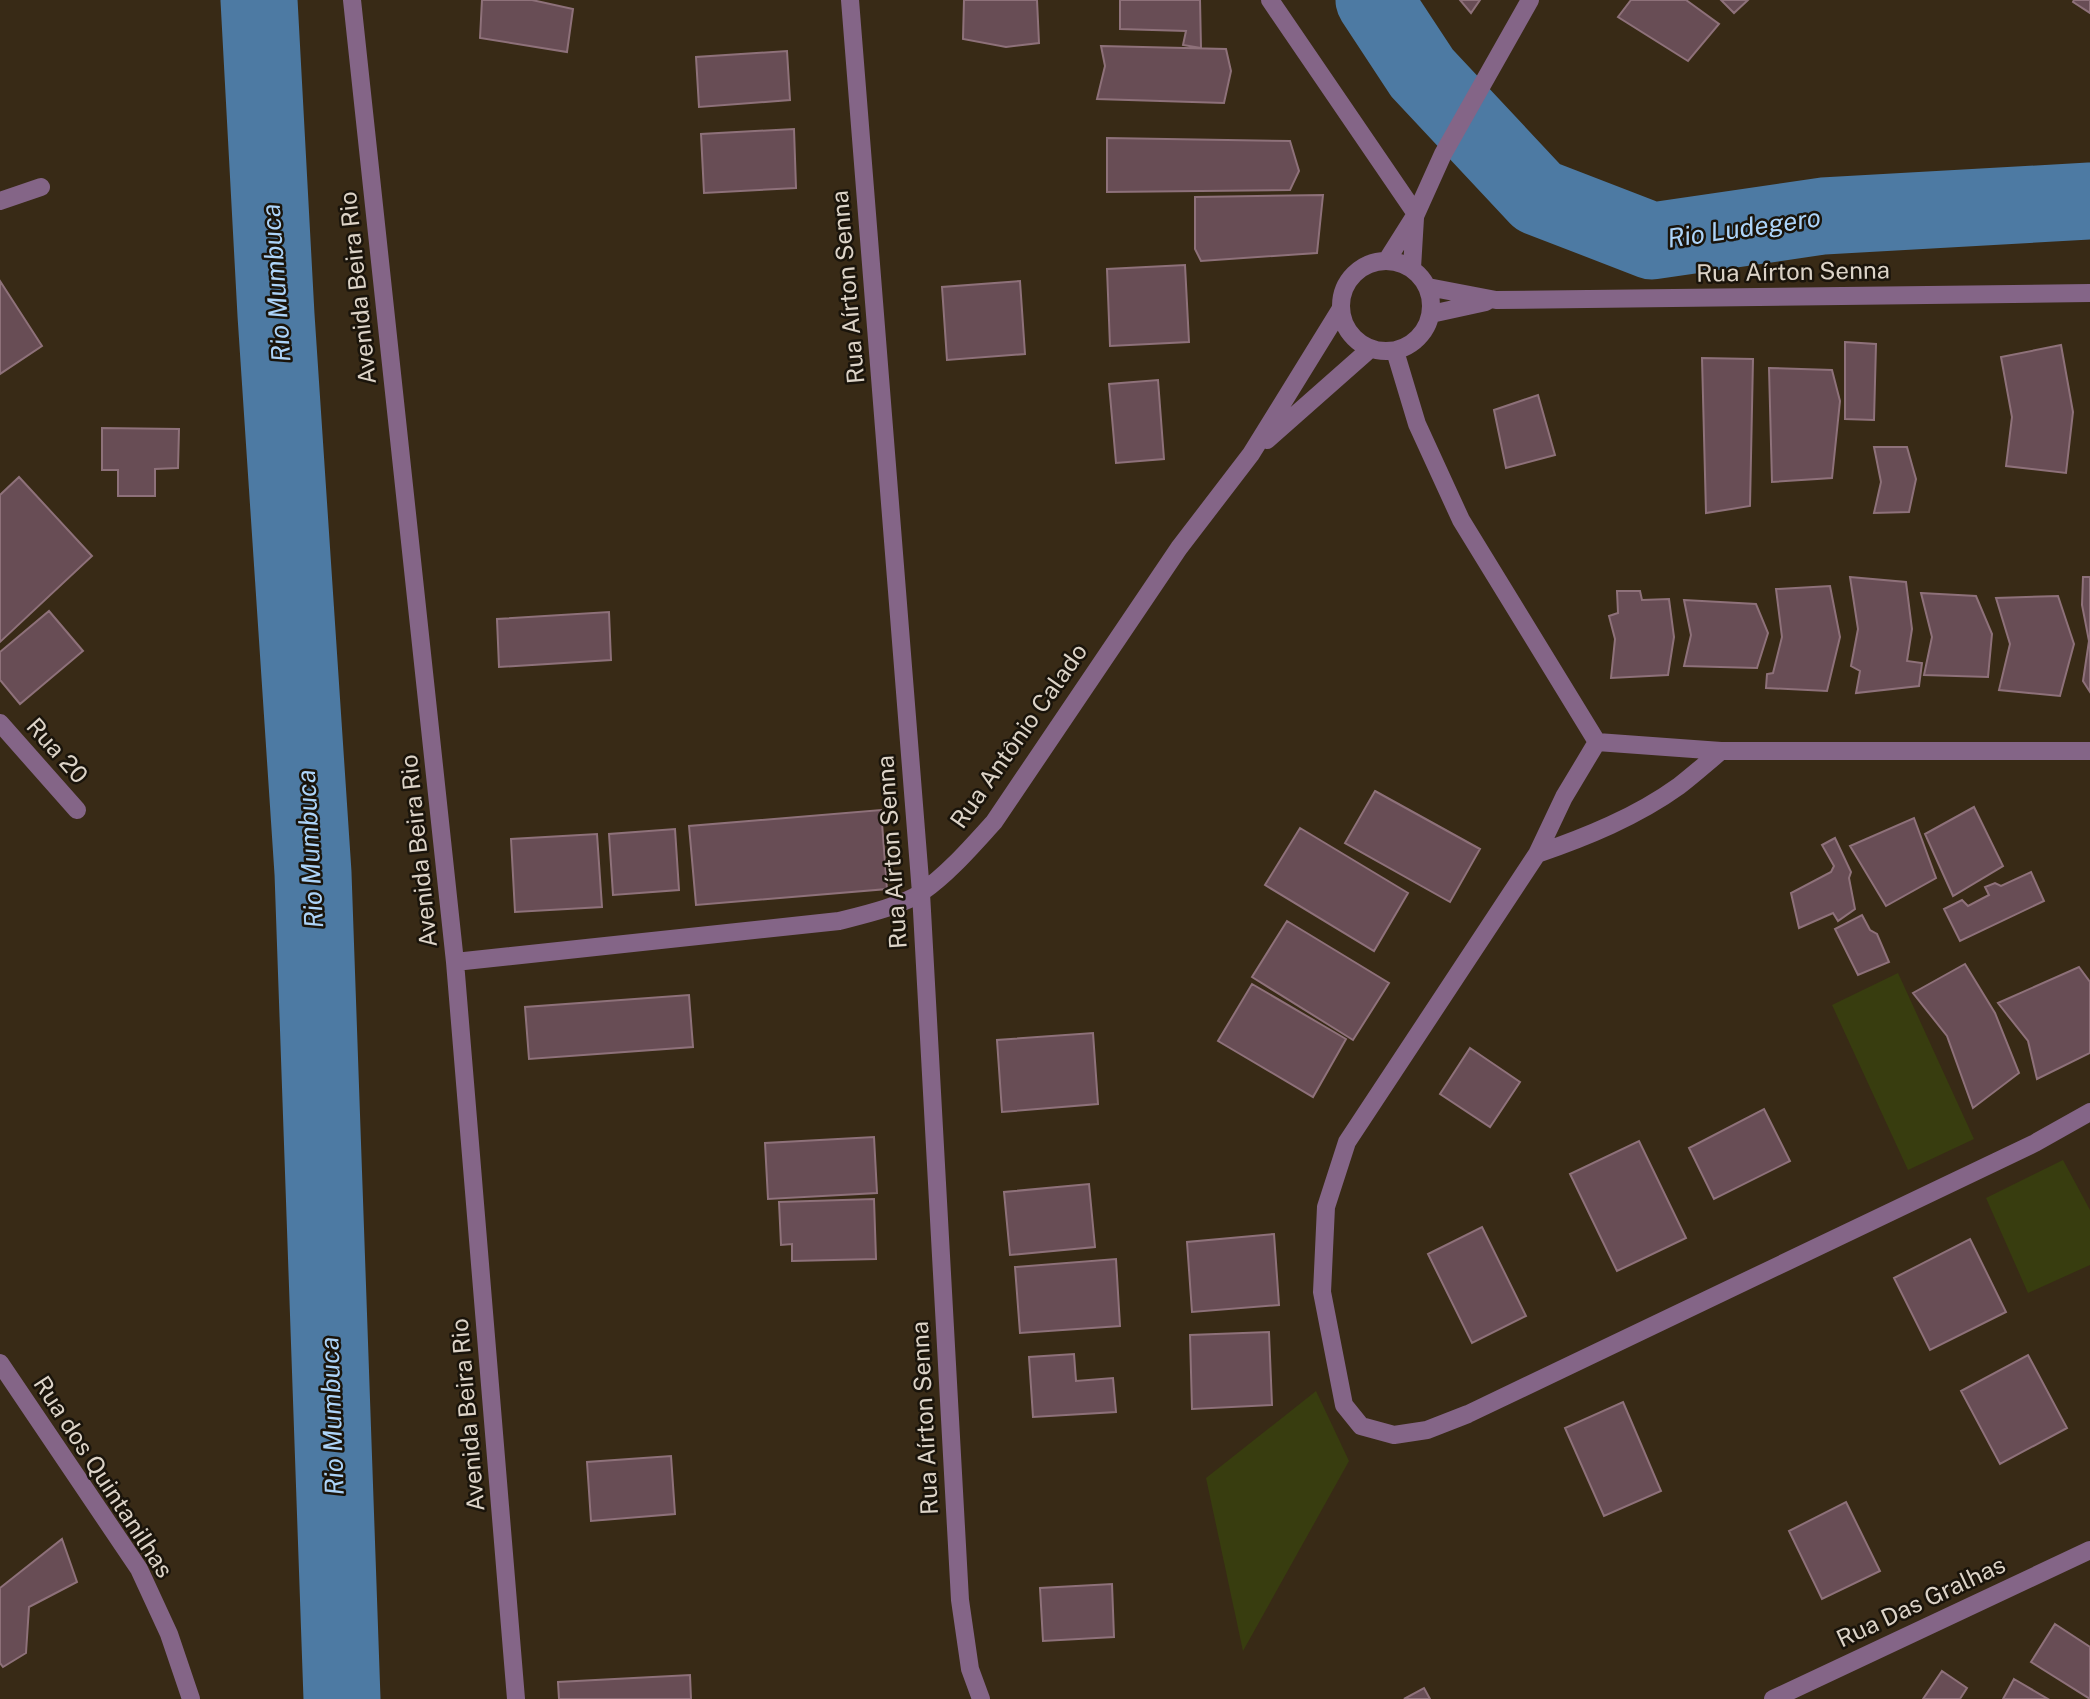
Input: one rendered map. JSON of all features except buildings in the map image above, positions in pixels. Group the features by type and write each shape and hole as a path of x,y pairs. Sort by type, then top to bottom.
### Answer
{"street":[{"name":"Avenida Beira Rio","path":"352,0 455,962 516,1699"},
{"name":"Rua Aírton Senna","path":"850,0 921,893 960,1600 970,1669 981,1699"},
{"path":"1270,0 1416,214 1412,268"},
{"path":"1387,260 1416,214 1443,154 1530,0"},
{"path":"0,201 41,187"},
{"path":"1387,260 1412,268 1428,287 1430,314 1419,338 1395,351 1370,349 1350,334 1340,310 1344,285 1362,267 1387,260"},
{"name":"Rua Aírton Senna","path":"1428,287 1496,300"},
{"name":"Rua Aírton Senna","path":"1430,314 1496,300 2090,293"},
{"name":"Rua Antônio Calado","path":"455,962 839,921 872,912 921,893 960,859 994,822 1179,548 1251,454 1340,310"},
{"name":"Rua Antônio Calado","path":"1251,454 1370,349"},
{"path":"1395,351 1417,424 1461,520 1597,742"},
{"name":"Rua 20","path":"0,723 77,810"},
{"path":"1597,742 1721,751 2090,751"},
{"path":"1597,742 1564,797 1537,854 1348,1142 1326,1207 1322,1292 1345,1405 1361,1426 1394,1435 1427,1430 1468,1414 2035,1143 2090,1112"},
{"path":"1537,854 1584,838 1629,817 1677,787 1721,751"},
{"name":"Rua dos Quintanilhas","path":"0,1363 139,1569 169,1634 191,1699"},
{"name":"Rua Das Gralhas","path":"1773,1699 2090,1550"}],"green space":[{"path":"1898,973 1974,1139 1908,1170 1832,1005"},
{"path":"2063,1160 2090,1210 2090,1265 2028,1293 1986,1198"},
{"path":"1316,1391 1349,1461 1243,1651 1206,1478"}],"waterway":[{"name":"Rio Mumbuca","path":"259,0 276,315 313,873 342,1699"},
{"name":"Rio Ludegero","path":"1374,0 1422,73 1538,197 1652,241 1823,216 2090,201"}]}
